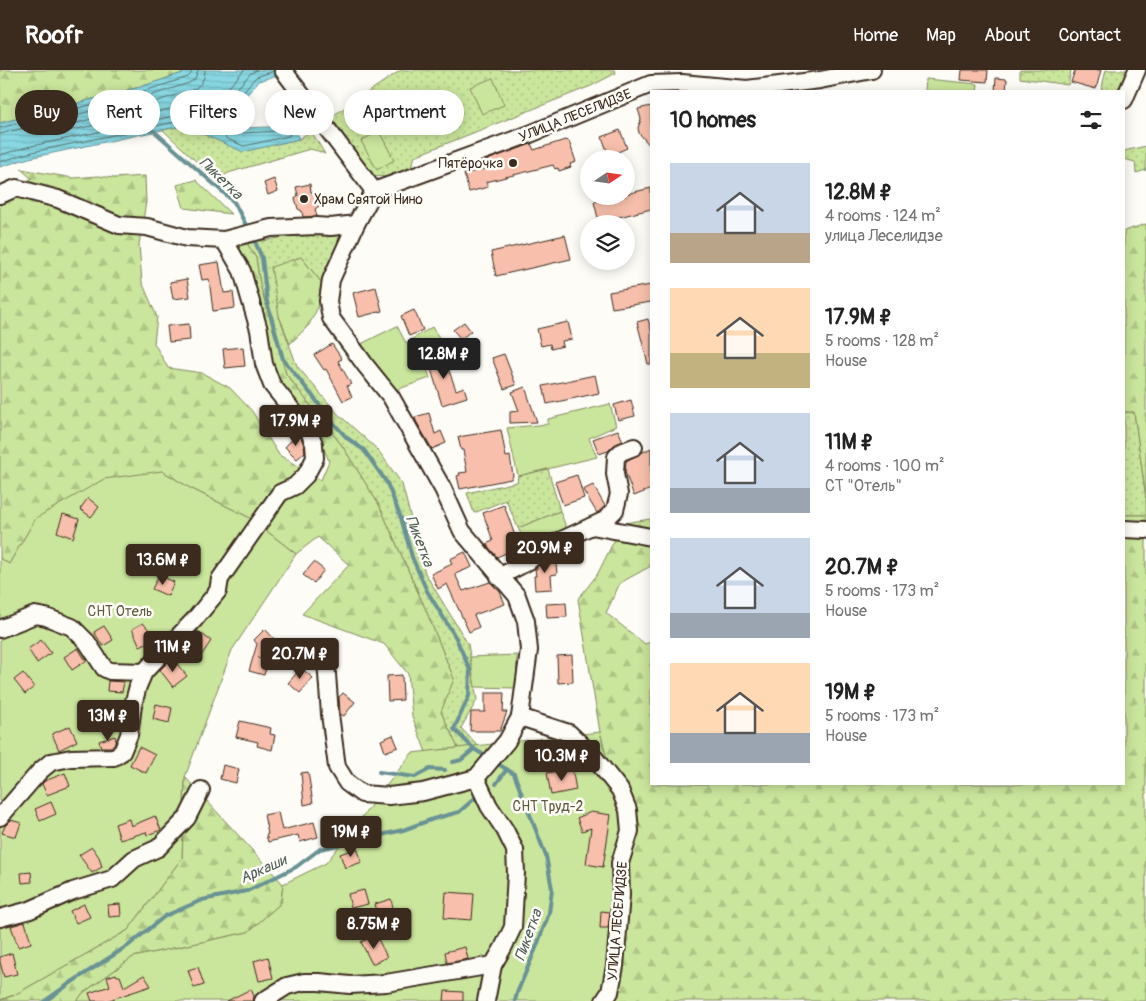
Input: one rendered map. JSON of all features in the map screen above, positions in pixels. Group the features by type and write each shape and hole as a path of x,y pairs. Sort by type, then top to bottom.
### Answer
{"street":[{"path":"283,70 374,191 356,224 331,280 328,301 331,318 391,397 443,489 462,532 516,596 526,621 529,650 520,717 508,741 476,778 422,792 389,796 362,794 347,783 337,767 326,661"},
{"name":"УЛИЦА ЛЕСЕЛИДЗЕ","path":"374,191 530,134 652,84 682,83 747,89 820,80 872,70"},
{"path":"1125,98 1137,70"},
{"path":"0,195 16,188 58,199 119,225 147,227 187,238 224,240 271,228 331,227 356,224"},
{"path":"0,817 40,771 51,762 71,758 114,757 122,752 129,735 133,705 144,672 195,619 218,591 220,579 280,493 295,486 306,474 315,458 314,444 309,431 272,386 264,364 259,330 242,271 224,240"},
{"path":"499,577 529,561 544,548 605,520 615,510 618,494 615,474 616,457 621,452 634,447"},
{"path":"592,526 650,536"},
{"path":"1125,530 1146,530"},
{"path":"0,629 35,615 46,617 72,627 87,642 104,668 110,671 144,672"},
{"name":"УЛИЦА ЛЕСЕЛИДЗЕ","path":"520,717 569,733 593,756 620,790 628,810 630,831 620,863 621,895 615,966 610,992 604,1001"},
{"path":"476,778 489,806 505,830 515,850 516,874 513,927 493,965 486,1001"},
{"path":"0,918 30,910 73,891 112,879 134,859 158,848 187,818 201,790"},
{"path":"263,1001 287,986 304,982 350,985 386,983 493,965"}],"green space":[{"path":"0,70 192,70 128,90 88,90 88,100 78,103 78,90 15,90 15,119 0,123"},
{"path":"401,70 615,70 616,73 591,86 415,156 411,168 389,177 372,176 334,121 334,115 344,108 344,135 464,135 464,90 371,90"},
{"path":"1020,70 1071,70 1068,85 1020,78"},
{"path":"1106,70 1132,70 1123,90 1101,90"},
{"path":"493,78 504,105 482,114 470,87"},
{"path":"926,79 978,84 977,90 925,90"},
{"path":"170,128 170,135 222,135 299,139 305,135 313,135 325,154 310,149 228,173 217,181 163,130"},
{"path":"372,135 381,135 394,160 377,170 361,141"},
{"path":"1146,146 1146,170 1136,173 1135,162 1125,159 1125,151"},
{"path":"21,169 73,178 145,176 146,202 139,244 142,282 157,317 154,343 168,368 202,373 230,388 252,411 279,455 321,480 329,461 315,428 281,383 273,366 246,267 234,245 245,240 256,258 260,285 286,374 343,447 379,505 425,608 454,679 441,712 458,748 426,752 412,716 408,674 384,644 302,614 349,565 318,537 296,554 250,518 190,488 162,471 36,518 9,564 0,558 0,188 32,179"},
{"path":"196,180 231,214 184,208 177,185"},
{"path":"1146,224 1146,498 1134,412 1125,412 1125,231"},
{"path":"347,228 321,282 301,257 279,316 297,366 337,413 378,450 402,484 425,573 468,644 477,700 461,728 478,746 458,748 441,712 451,672 425,608 379,505 343,447 286,374 260,285 256,258 245,240 263,241"},
{"path":"301,257 321,282 322,299 309,325 290,344 279,316 271,267"},
{"path":"397,326 406,343 432,327 442,342 422,355 430,378 393,391 357,346"},
{"path":"610,404 616,426 589,438 597,457 518,476 507,428 548,424 548,419"},
{"path":"1125,412 1134,412 1146,498 1146,515 1125,515"},
{"path":"548,469 560,511 518,528 506,500 474,513 467,493 517,482 518,476"},
{"name":"СНТ Отель","path":"162,471 190,488 250,518 296,554 232,650 185,777 182,858 128,930 16,994 0,1000 0,558 9,564 36,518 104,479"},
{"path":"560,511 568,532 529,550 518,528"},
{"path":"1125,515 1146,515 1146,1001 600,1001 623,821 600,732 578,599 597,575 623,523 650,519 650,567 620,583 606,613 645,644 650,642 650,785 1125,785"},
{"path":"517,655 516,688 475,687 470,657"},
{"name":"СНТ Труд-2","path":"600,732 623,821 621,929 600,1001 77,1001 83,993 133,957 248,932 281,903 283,884 326,863 412,753"},
{"path":"185,777 283,884 281,903 248,932 133,957 83,993 77,1001 0,1001 16,994 128,930 182,858"}],"water":[{"path":"192,70 295,70 259,81 251,90 170,90 170,128 160,130 160,90 128,90"},
{"path":"88,100 88,135 138,135 29,158 0,167 0,123 15,119 15,135 78,135 78,103"},
{"path":"265,127 265,135 297,135 299,139 243,152 205,135 255,135 255,128"}],"building":[{"path":"962,70 988,70 987,82 961,80"},
{"path":"1075,70 1101,70 1096,89 1071,82"},
{"path":"996,78 1007,79 1006,90 995,90"},
{"path":"650,106 650,146 639,133 638,128 641,119 638,109"},
{"path":"620,130 627,148 622,150 607,150 602,137"},
{"path":"565,140 569,141 576,162 570,164 571,167 559,171 553,165 486,182 488,187 469,192 464,174 489,168 487,160 531,144 534,150"},
{"path":"274,179 278,191 268,195 264,183"},
{"path":"310,184 311,192 316,193 319,206 315,209 317,216 303,217 302,211 298,209 295,198 298,195 296,187"},
{"path":"650,188 650,209 627,215 597,215 595,205 635,205 635,192"},
{"path":"565,235 571,259 496,276 491,252"},
{"path":"219,262 224,293 233,292 235,308 213,311 209,279 202,280 199,265"},
{"path":"187,279 190,297 173,299 170,282"},
{"path":"650,285 650,302 612,308 609,292"},
{"path":"376,287 382,311 359,317 353,293"},
{"path":"414,310 423,330 409,336 401,316"},
{"path":"648,319 650,326 650,364 648,364 637,322"},
{"path":"464,322 471,331 461,339 453,330"},
{"path":"568,322 572,339 562,341 563,346 551,349 550,344 541,346 537,329"},
{"path":"189,324 190,340 169,342 167,326"},
{"path":"332,344 342,359 338,361 351,384 347,386 352,397 343,401 326,369 324,370 314,355"},
{"path":"243,347 245,366 225,368 223,349"},
{"path":"442,351 456,390 464,387 467,397 442,405 427,356"},
{"path":"504,354 516,385 504,389 492,358"},
{"path":"595,375 599,393 547,404 543,386"},
{"path":"525,387 537,422 510,423 510,412 519,411 512,392"},
{"path":"631,400 635,416 618,420 614,405"},
{"path":"429,413 435,434 441,431 446,443 432,449 415,417"},
{"path":"501,430 506,457 510,456 513,476 511,479 460,489 457,476 460,475 459,473 467,472 463,450 461,450 458,437"},
{"path":"618,430 623,441 614,445 608,451 599,454 593,439"},
{"path":"297,434 301,437 305,452 297,459 285,447"},
{"path":"650,449 650,489 634,496 625,472 626,461"},
{"path":"577,475 584,498 563,505 555,482"},
{"path":"593,485 605,506 597,513 583,490"},
{"path":"88,498 99,507 91,517 80,509"},
{"path":"504,505 519,547 497,557 486,544 493,541 483,513"},
{"path":"63,514 79,519 73,538 57,532"},
{"path":"465,552 472,567 455,574 463,591 490,582 500,592 505,604 474,615 479,627 469,632 447,584 438,589 431,574 452,564 450,559"},
{"path":"555,554 557,574 551,575 552,589 535,590 535,569 549,556"},
{"path":"314,562 324,570 314,583 303,575"},
{"path":"159,575 174,582 168,596 152,589"},
{"path":"566,603 567,617 547,618 546,604"},
{"path":"143,623 149,630 153,640 140,646 132,629"},
{"path":"104,626 113,640 103,646 94,632"},
{"path":"265,629 276,641 258,658 268,661 264,675 249,671 257,644 254,640"},
{"path":"198,631 211,641 201,656 186,645"},
{"path":"41,640 51,653 37,663 28,649"},
{"path":"78,648 86,661 72,670 64,657"},
{"path":"572,655 573,682 558,683 557,656"},
{"path":"172,658 187,676 173,687 160,670"},
{"path":"301,668 313,678 300,693 288,683"},
{"path":"23,673 34,687 25,694 14,680"},
{"path":"402,675 403,700 388,701 387,676"},
{"path":"108,681 124,682 122,692 107,691"},
{"path":"343,693 355,702 344,716 340,714 339,697"},
{"path":"485,693 504,693 503,712 507,712 500,731 470,731 471,712 485,712"},
{"path":"156,704 172,708 169,723 153,719"},
{"path":"240,721 271,728 270,734 275,735 272,750 257,746 258,742 236,737"},
{"path":"70,726 77,741 59,750 52,734"},
{"path":"393,735 398,747 385,752 381,740"},
{"path":"115,736 114,745 111,747 101,747 99,741"},
{"path":"139,747 155,755 146,773 130,765"},
{"path":"223,765 239,769 236,783 220,779"},
{"path":"572,768 576,790 551,795 547,773"},
{"path":"308,772 313,803 304,805 301,773"},
{"path":"65,773 70,786 47,795 42,784"},
{"path":"51,802 56,814 40,821 35,809"},
{"path":"278,812 282,830 314,822 318,837 300,842 298,835 268,842 264,815"},
{"path":"591,812 611,815 603,867 586,864 591,828 582,831 577,818"},
{"path":"155,816 161,830 147,835 146,832 120,840 115,824 129,819 131,826"},
{"path":"11,820 21,823 16,837 2,833 5,826"},
{"path":"92,847 99,857 102,867 92,873 79,855"},
{"path":"357,848 362,862 345,868 340,854"},
{"path":"31,872 32,882 22,883 21,873"},
{"path":"364,890 368,904 351,908 348,894"},
{"path":"446,892 474,894 472,920 444,918"},
{"path":"391,899 396,921 381,925 375,904"},
{"path":"84,904 90,917 76,923 70,911"},
{"path":"120,904 121,916 109,917 108,905"},
{"path":"601,911 610,912 608,928 600,928"},
{"path":"25,922 31,943 18,947 11,926"},
{"path":"376,935 387,957 372,964 361,942"},
{"path":"465,947 468,959 447,963 445,952"},
{"path":"12,953 17,974 4,977 0,957"},
{"path":"268,957 273,978 259,981 254,961"},
{"path":"198,967 204,985 194,988 188,970"},
{"path":"116,974 120,976 124,987 144,975 151,986 106,1001 92,1001 89,993 110,986 107,977"},
{"path":"251,989 254,996 253,1001 227,1001"},
{"path":"445,991 463,992 463,1001 444,1001"}],"waterway":[{"name":"Пикетка","path":"159,135 234,202 248,229"},
{"name":"Пикетка","path":"253,237 262,258 267,302 283,359 329,418 347,438 364,450 387,483 401,518 412,557 427,591 456,638 470,670 469,696 454,729 474,749 487,757"},
{"path":"453,762 461,760 474,749"},
{"name":"Пикетка","path":"495,762 514,774 546,856 552,889 549,913 515,1001"},
{"path":"379,772 415,777 430,769 445,770"},
{"path":"496,784 507,769"},
{"name":"Аркаши","path":"45,1001 129,945 165,916 202,900 247,891 296,867 320,849 403,830 459,812 475,798"}],"place":[{"name":"Пятёрочка","path":"513,163"},
{"name":"Храм Святой Нино","path":"304,199"}]}
